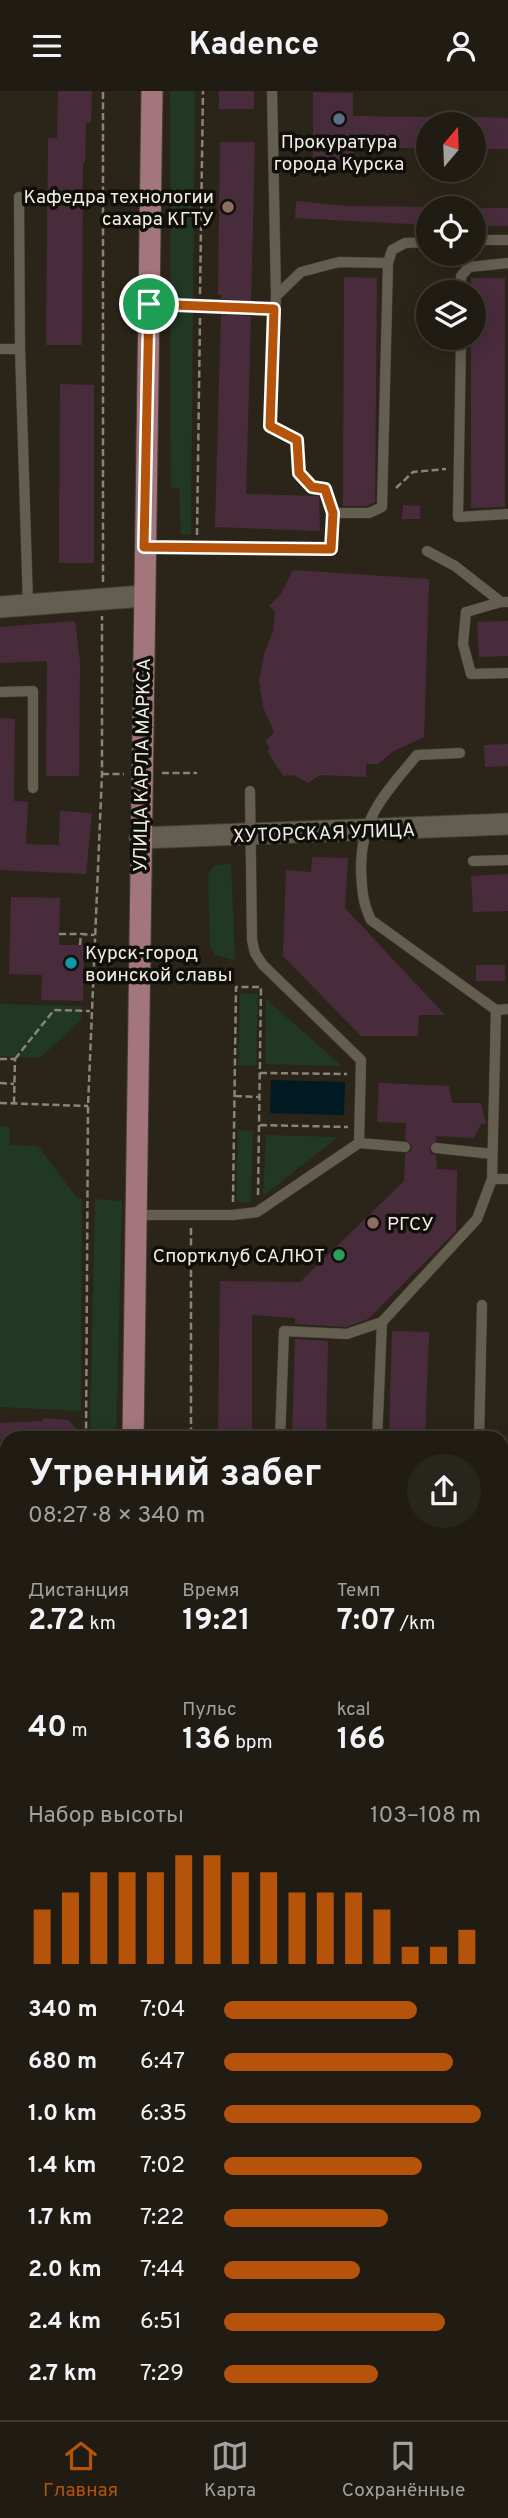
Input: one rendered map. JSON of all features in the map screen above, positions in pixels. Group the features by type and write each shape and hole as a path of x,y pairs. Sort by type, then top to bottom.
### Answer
{"main road":[{"name":"УЛИЦА КАРЛА МАРКСА","path":"133,1431 152,91"}],"street":[{"path":"0,607 144,596"},
{"name":"ХУТОРСКАЯ УЛИЦА","path":"140,838 363,832 508,824"}],"lane":[{"path":"144,547 331,549 333,513 325,489 312,487 299,473 297,440 270,426 276,296 272,91"},
{"path":"19,197 20,349 28,605"},
{"path":"486,240 508,240"},
{"path":"333,513 369,513 382,507 388,263 392,250 405,243 416,242"},
{"path":"276,296 301,272 339,262 388,263"},
{"path":"461,280 469,267 508,263"},
{"path":"149,304 274,309"},
{"path":"0,349 20,349"},
{"path":"461,350 458,517 508,514"},
{"path":"427,551 455,566 505,602"},
{"path":"505,602 466,612 463,644 471,674 508,673"},
{"path":"0,692 33,691 33,788"},
{"path":"460,753 417,755 376,805 363,832 362,901 371,920 496,1010 508,1009"},
{"path":"250,791 252,940 255,953 262,965 361,1060 359,1143"},
{"path":"473,861 508,860"},
{"path":"280,1431 284,1331 347,1334 382,1322 477,1219 492,1179 496,1010"},
{"path":"135,1215 233,1215 257,1212 359,1143 405,1147"},
{"path":"436,1148 492,1153"},
{"path":"492,1179 508,1179"},
{"path":"479,1431 482,1305"},
{"path":"377,1431 382,1322"}],"path":[{"path":"86,1431 90,1011 102,774 103,91"},
{"path":"413,472 460,468"},
{"path":"59,934 94,935"},
{"path":"80,945 81,934"},
{"path":"233,1215 236,987 261,987 257,1212"},
{"path":"14,1103 15,1059 54,1010 90,1011"},
{"path":"0,1059 15,1059"},
{"path":"260,1073 355,1074"},
{"path":"0,1083 14,1084"},
{"path":"235,1096 259,1097"},
{"path":"0,1103 88,1106"},
{"path":"259,1125 354,1127"},
{"path":"191,1216 191,1431"}],"green space":[{"path":"170,91 195,91 191,534 181,534 179,488 171,488"},
{"path":"231,863 235,960 215,955 210,946 208,875 213,866"},
{"path":"240,993 258,994 256,1066 238,1065"},
{"path":"266,999 342,1066 265,1064"},
{"path":"0,1004 81,1006 81,1020 40,1058 0,1056"},
{"path":"0,1126 9,1126 10,1145 38,1146 77,1198 82,1199 81,1411 0,1407"},
{"path":"238,1130 253,1131 251,1202 236,1202"},
{"path":"266,1135 338,1137 263,1196"},
{"path":"95,1199 122,1201 116,1431 90,1431"}],"water":[{"path":"271,1080 345,1082 344,1115 270,1113"}],"building":[{"path":"58,91 92,91 91,123 86,123 83,163 82,345 46,345 48,138 57,138"},
{"path":"219,91 254,91 254,109 219,109"},
{"path":"313,92 353,93 353,116 416,117 416,148 353,148 353,168 313,168"},
{"path":"486,117 508,118 508,149 486,149"},
{"path":"220,142 255,142 251,301 221,299 221,295 218,295"},
{"path":"296,201 345,206 416,207 416,224 295,218"},
{"path":"486,208 508,208 508,226 486,226"},
{"path":"344,277 377,278 375,502 367,506 343,506"},
{"path":"505,278 505,507 471,508 471,350 486,350 486,280 471,280"},
{"path":"221,314 251,316 246,494 319,496 320,531 215,527"},
{"path":"60,384 94,385 94,563 59,563"},
{"path":"403,505 420,506 420,519 402,519"},
{"path":"293,570 429,579 424,737 392,752 378,764 366,764 366,777 320,775 308,783 294,775 283,776 267,751 270,748 265,742 274,732 263,707 259,681 264,654 273,632 275,612 269,606 281,594"},
{"path":"75,621 80,661 79,776 46,776 47,661 0,663 0,627"},
{"path":"508,621 508,656 479,657 477,622"},
{"path":"0,718 15,719 14,801 28,802 26,844 59,845 60,811 92,813 86,874 0,870"},
{"path":"508,744 508,766 485,767 484,745"},
{"path":"312,857 348,858 345,908 445,1015 419,1015 418,1036 361,1036 283,956 286,870 311,872"},
{"path":"508,874 508,911 473,912 471,876"},
{"path":"11,897 60,898 59,945 84,945 83,1001 41,1000 42,975 9,974"},
{"path":"476,965 505,965 505,981 476,981"},
{"path":"379,1083 449,1086 452,1103 481,1103 486,1124 481,1124 474,1138 436,1136 436,1141 429,1147 431,1154 436,1155 437,1169 457,1170 456,1231 368,1319 346,1327 295,1324 295,1318 252,1315 252,1431 218,1431 220,1281 300,1282 404,1181 405,1154 411,1151 412,1145 405,1140 406,1123 377,1122"},
{"path":"392,1331 429,1332 425,1431 389,1431"},
{"path":"295,1339 328,1341 326,1431 292,1431"},
{"path":"43,1418 68,1420 78,1431 0,1431 0,1423 43,1421"}],"place":[{"name":"Прокуратура города Курска","path":"339,119"},
{"name":"Кафедра технологии сахара КГТУ","path":"228,207"},
{"name":"Курск-город воинской славы","path":"71,963"},
{"name":"РГСУ","path":"373,1223"},
{"name":"Спортклуб САЛЮТ","path":"339,1255"}],"route":[{"path":"149,304 274,309 270,426 297,440 299,473 312,487 325,489 333,513 331,549 144,547 149,304"}]}
